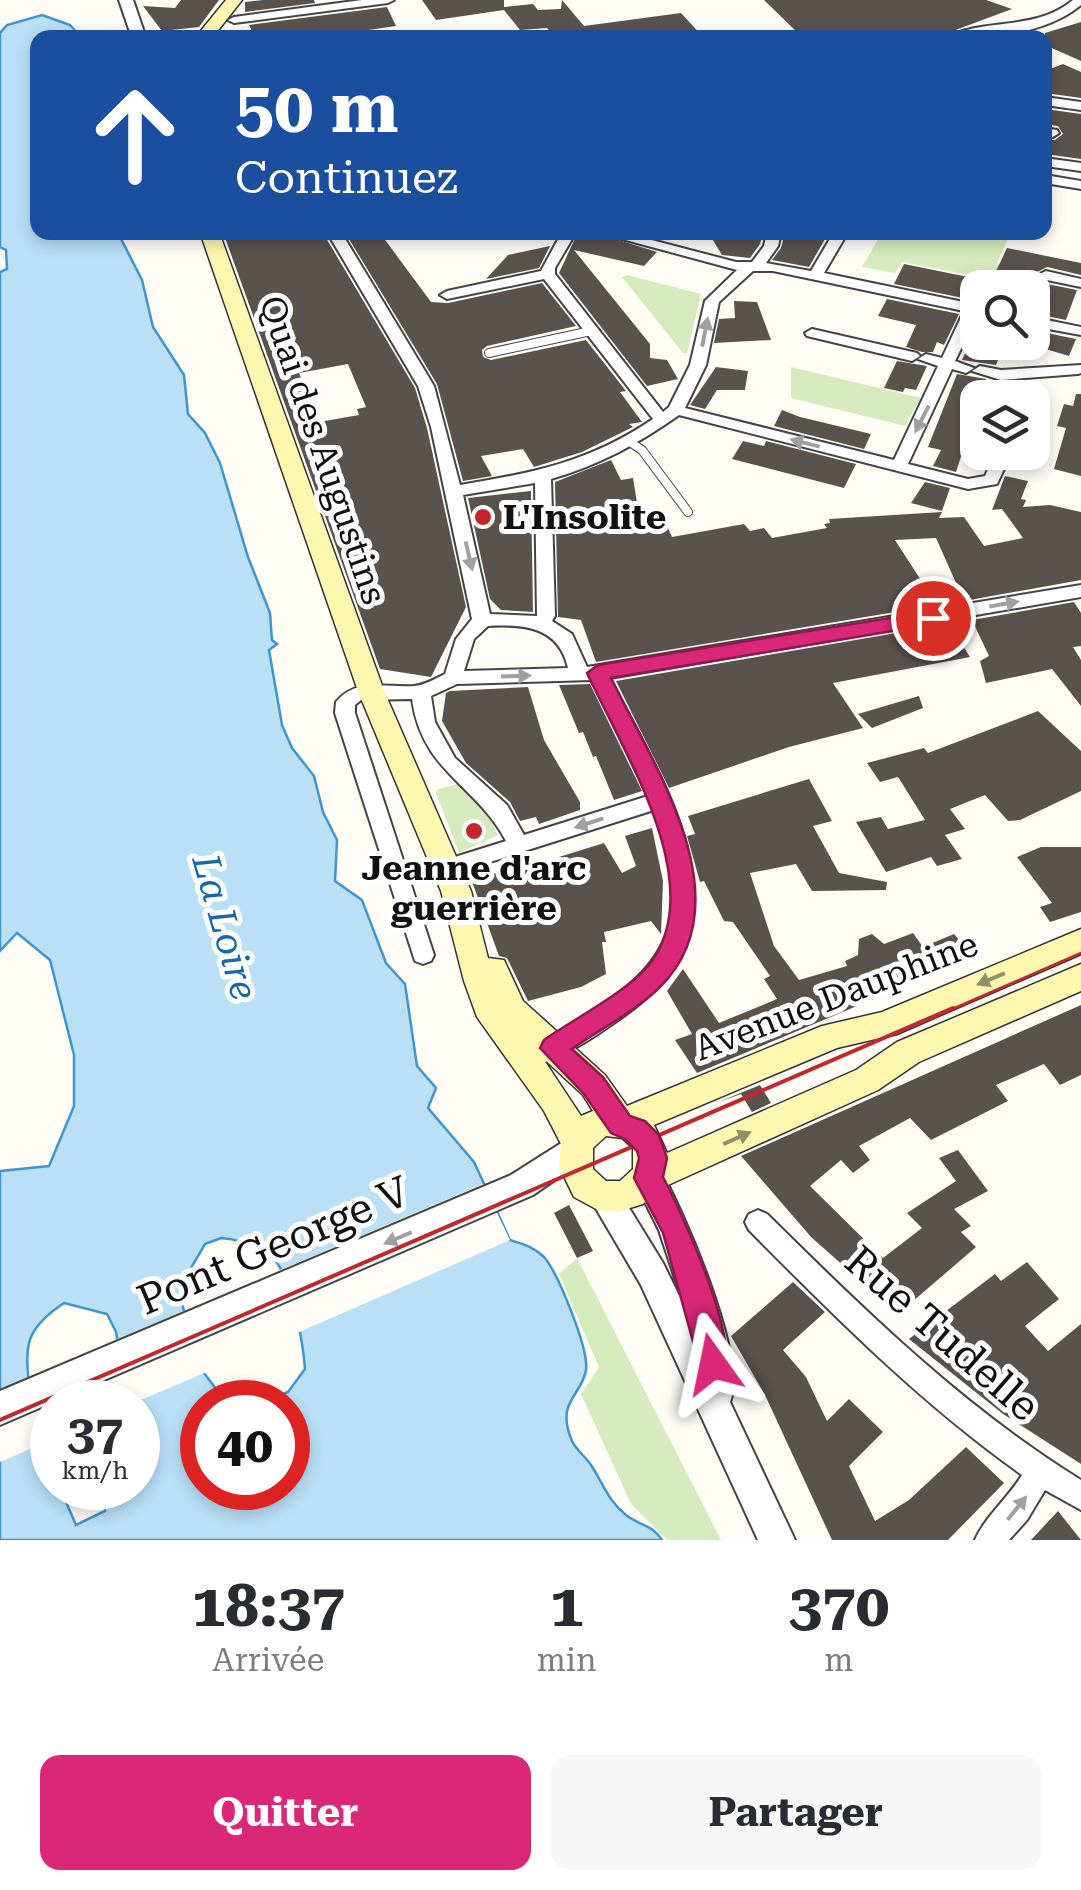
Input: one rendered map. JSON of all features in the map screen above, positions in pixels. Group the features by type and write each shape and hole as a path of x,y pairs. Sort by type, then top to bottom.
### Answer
{"main road":[{"path":"213,30 228,17 234,0"},
{"name":"Quai des Augustins","path":"212,240 260,394 371,691 451,879"},
{"path":"451,879 492,1016 556,1101 576,1145 573,1166 578,1177 604,1195 630,1193 648,1178 866,1080 908,1052 1081,977"},
{"path":"451,879 512,1010 594,1086 620,1124"},
{"name":"Avenue Dauphine","path":"620,1124 833,1035 886,1024 1081,941"},
{"path":"576,1145 596,1126 620,1124 635,1130 649,1144 653,1158 648,1178"}],"street":[{"path":"126,0 136,30"},
{"path":"228,17 388,0"},
{"path":"1000,30 1044,23 1079,3"},
{"path":"228,17 238,30"},
{"path":"1052,102 1081,106"},
{"path":"1052,163 1081,168"},
{"path":"1052,180 1081,184"},
{"path":"339,240 426,386 440,426 482,621"},
{"path":"567,240 548,274 592,331 668,414 968,484 985,484 996,470"},
{"path":"638,240 960,307"},
{"path":"452,492 543,476 599,458 630,442 668,414 698,365 712,300 753,266 772,240"},
{"path":"815,276 836,240"},
{"path":"447,295 548,274"},
{"path":"1050,276 1081,283"},
{"path":"1050,323 1080,326"},
{"path":"812,333 1001,375 1078,369"},
{"path":"899,466 966,360"},
{"path":"542,622 546,616 543,476"},
{"path":"423,955 345,713 346,702 355,694 421,694 454,678 588,673 1081,591"},
{"path":"454,678 456,660 472,629 482,621 542,622 568,638 658,800 680,850 686,890 674,947 650,982 553,1048 536,1054 514,1047"},
{"path":"421,694 426,722 448,763 500,810 520,846"},
{"path":"451,879 520,846 658,800"},
{"name":"Pont George V","path":"0,1408 522,1186 576,1145"},
{"path":"648,1178 672,1218 709,1337 721,1416"},
{"path":"604,1195 652,1274 777,1540"},
{"name":"Rue Tudelle","path":"758,1222 943,1402 1040,1473 1081,1496"},
{"path":"989,1540 1017,1510 1040,1473"}],"lane":[{"path":"489,352 592,331"},
{"path":"630,442 642,450 688,512"}],"green space":[{"path":"878,240 1007,240 997,264 1015,269 960,270 960,273 902,262 895,273 862,267"},
{"path":"627,275 701,294 687,353 683,353 622,277"},
{"path":"791,367 921,398 905,426 791,398"},
{"path":"462,783 483,805 498,835 459,853 436,793 438,789"},
{"path":"577,1258 721,1540 667,1540 631,1504 581,1394 599,1367 559,1274"}],"water":[{"name":"La Loire","path":"42,15 75,30 30,30 30,240 122,240 142,280 153,327 184,375 188,414 205,433 220,463 248,557 270,613 272,640 277,644 269,650 282,725 292,748 314,776 323,812 337,840 335,881 362,900 386,963 405,984 417,1066 436,1088 428,1108 474,1162 510,1240 544,1257 557,1278 586,1360 584,1379 566,1417 572,1441 620,1510 662,1540 0,1540 0,1171 49,1166 74,1106 74,1055 50,960 17,933 0,951 0,272 7,269 6,250 0,247 0,33 7,25","holes":["221,1238 252,1245 272,1257 283,1273 305,1369 297,1380 310,1380 310,1510 180,1510 180,1380 209,1380 180,1298 188,1273 205,1244"]}],"pier":[{"path":"483,1184 510,1240 297,1333 275,1272"},
{"path":"189,1309 209,1371 180,1380 160,1392 160,1380 120,1380 112,1341"},
{"path":"33,1375 30,1449 0,1462 0,1389"}],"building":[{"path":"181,0 219,0 199,27 171,30 161,30 143,6 175,8"},
{"path":"422,0 504,0 504,7 533,4 538,10 561,9 562,0 584,26 681,13 697,30 520,30 504,10 436,20"},
{"path":"764,0 986,0 1012,9 956,30 795,30"},
{"path":"245,2 315,3 245,12"},
{"path":"387,7 396,26 368,30 251,30 249,25"},
{"path":"1081,22 1081,61 1052,48 1052,31"},
{"path":"1063,64 1081,72 1081,98 1052,94 1052,68"},
{"path":"1052,110 1081,114 1081,159 1052,155 1052,140 1063,134 1058,126 1052,125"},
{"path":"226,240 327,240 415,388 466,607 431,677 380,669","holes":["348,364 366,407 357,409 359,415 319,422 299,373"]},
{"path":"350,240 385,240 431,302 448,303 542,283 576,326 487,346 482,350 483,357 491,360 586,340 626,391 620,392 642,422 629,424 633,427 582,452 534,467 523,449 481,456 492,476 463,481 437,384"},
{"path":"574,240 619,240 657,252 644,266 574,250 650,344 650,358 667,360 678,379 647,386 559,273"},
{"path":"713,240 761,240 750,258 722,255"},
{"path":"783,240 824,240 809,267 772,260"},
{"path":"550,246 539,268 486,279 508,255"},
{"path":"1007,248 1081,263 1081,275 1047,267 997,270"},
{"path":"904,264 960,275 960,297 894,284"},
{"path":"1050,285 1077,290 1066,320 1050,317"},
{"path":"887,299 959,314 944,345 937,342 933,352 922,352 906,347 916,325 878,316"},
{"path":"734,301 757,302 771,340 714,343 719,319 735,318"},
{"path":"1050,334 1076,339 1069,356 1050,350"},
{"path":"962,360 998,360 996,365"},
{"path":"897,361 927,366 916,390 884,388"},
{"path":"716,367 748,371 745,390 717,390 705,409 690,405"},
{"path":"957,374 986,379 960,380 960,460 956,472 933,466 941,450 928,447"},
{"path":"1076,394 1081,394 1081,476 1054,469 1066,428 1057,426 1064,404 1073,406"},
{"path":"782,410 871,434 864,449 774,426"},
{"path":"743,441 764,446 766,441 856,464 844,488 732,459"},
{"path":"611,460 621,480 633,478 642,533 668,528 672,537 744,524 750,531 764,528 772,538 827,528 824,524 830,523 829,519 942,512 939,518 964,517 984,546 1023,538 1002,509 992,510 1005,476 1028,481 1021,499 1026,500 1023,507 1050,505 1081,512 1081,580 964,601 936,538 895,540 937,605 596,662 581,620 558,617 555,482"},
{"path":"925,482 950,488 942,511 911,503"},
{"path":"531,491 533,612 501,610 490,599 468,498"},
{"path":"1074,602 1081,613 1081,646 1073,647 1081,660 1081,706 1052,669 986,683 980,661 989,656 972,620"},
{"path":"949,624 970,657 833,683 863,728 789,747 669,788 616,681"},
{"path":"590,684 642,791 614,800 596,756 593,757 583,732 579,733 559,685"},
{"path":"528,687 544,740 580,802 580,810 539,824 536,817 520,821 510,802 466,763 442,721 446,693 450,691"},
{"path":"919,696 923,708 872,728 858,714"},
{"path":"1038,711 1081,751 1081,791 1020,820 1008,821 985,795 950,809 965,829 945,835 962,859 937,866 931,857 886,872 856,822 881,817 888,829 925,820 898,777 880,782 867,763 924,748 928,753"},
{"path":"809,779 832,821 813,826 839,873 887,882 886,890 812,891 796,864 750,873 774,946 799,980 847,966 845,961 858,955 859,939 872,934 884,944 913,933 923,947 954,934 974,957 697,1073 675,1040 692,1034 667,991 683,969 719,1023 777,999 764,979 770,976 733,922 724,921 704,881 700,882 687,836 695,834 688,816"},
{"path":"652,828 663,881 661,934 651,921 604,932 606,974 581,987 528,1001 507,958 499,956 470,876 514,871 604,843 622,873 636,866 625,836"},
{"path":"1041,847 1081,847 1081,912 1050,922 1040,907 1052,903 1017,857"},
{"path":"1081,1005 1081,1075 1060,1085 1044,1064 996,1085 1008,1101 931,1140 910,1118 859,1146 870,1160 853,1173 841,1160 810,1186 883,1258 922,1228 907,1213 956,1181 939,1158 958,1150 988,1191 954,1209 971,1226 961,1232 976,1247 898,1314 811,1237 741,1156"},
{"path":"760,1085 771,1103 752,1112 741,1094 716,1103"},
{"path":"569,1205 593,1251 577,1258 554,1213"},
{"path":"1027,1262 1059,1299 1025,1326 1048,1351 1081,1324 1081,1464 1003,1414 909,1339 995,1274 1001,1281"},
{"path":"793,1282 825,1312 783,1350 806,1377 827,1421 849,1399 883,1432 849,1466 875,1521 909,1500 966,1447 1004,1483 948,1540 832,1540 765,1395 731,1336"},
{"path":"1058,1511 1081,1540 1031,1540"}],"tram line":[{"path":"948,1011 1081,953"},
{"path":"0,1420 953,1008"}],"place":[{"name":"L'Insolite","path":"483,517"},
{"name":"Jeanne d'arc guerrière","path":"474,831"}],"route":[{"path":"713,1364 709,1337 672,1218 648,1178 653,1158 649,1144 635,1130 620,1124 594,1086 553,1048 650,982 674,947 686,890 673,832 598,673 933,618"}]}
